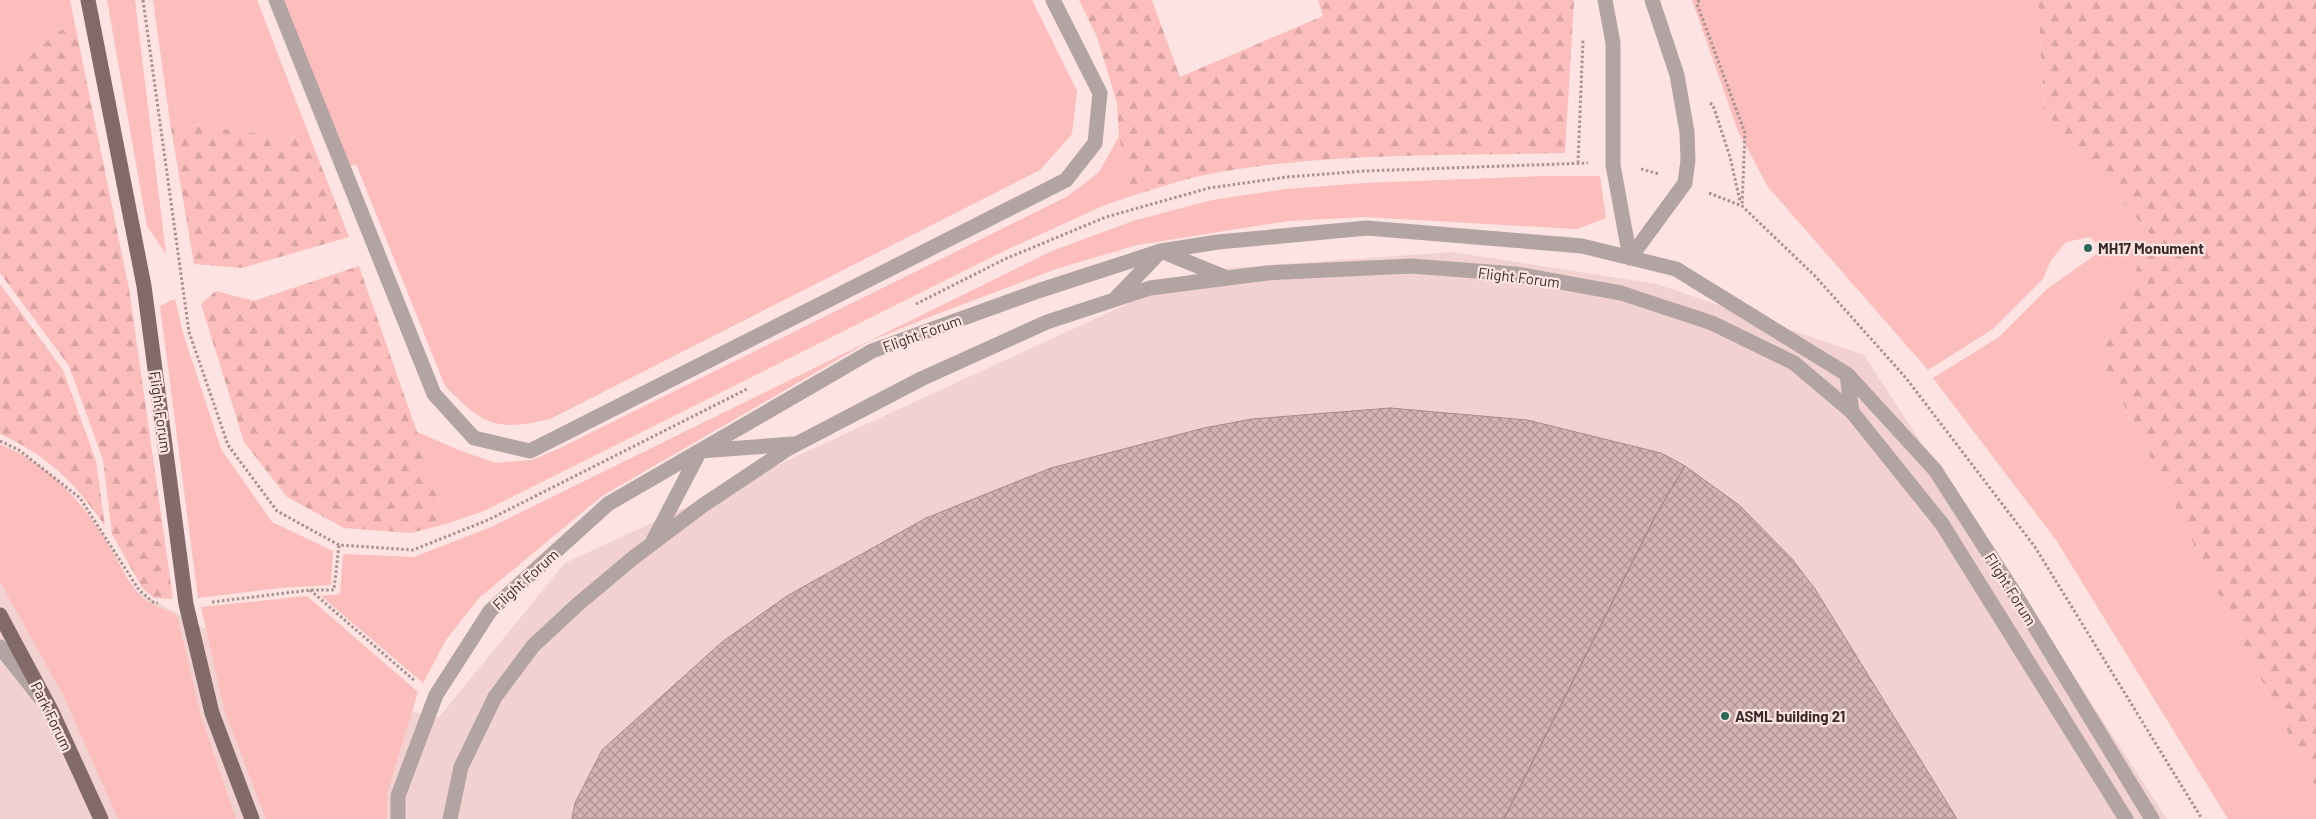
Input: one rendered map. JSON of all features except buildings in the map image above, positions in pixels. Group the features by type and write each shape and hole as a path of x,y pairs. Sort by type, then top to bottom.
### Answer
{"main road":[{"name":"Flight Forum","path":"88,0 144,286 186,604 212,713 252,819"},
{"name":"Park Forum","path":"0,615 52,712 101,819"}],"street":[{"path":"276,0 434,394 474,438 530,451 1066,180 1095,143 1100,94 1054,0"},
{"path":"1605,0 1613,43 1613,165 1630,258"},
{"path":"1630,258 1685,183 1688,160 1687,132 1677,75 1652,0"},
{"name":"Flight Forum","path":"398,819 398,796 436,695 490,611 608,504 872,351 1038,291 1161,251 1218,242 1367,228 1582,246 1676,269 1848,376 1934,470 2015,594 2152,819"},
{"name":"Flight Forum","path":"1161,251 1229,278"},
{"name":"Flight Forum","path":"1115,300 1161,251"},
{"name":"Flight Forum","path":"450,819 461,767 494,697 533,646 577,605 702,506 797,444 921,379 1047,322 1150,288 1267,273 1411,266 1516,274 1621,293 1712,323 1794,363 1848,376"},
{"name":"Flight Forum","path":"1794,363 1852,412 1942,524 2126,819"},
{"path":"1848,376 1852,412"},
{"name":"Flight Forum","path":"700,451 797,444"},
{"name":"Flight Forum","path":"651,545 700,451"},
{"path":"0,647 52,712"}],"path":[{"path":"0,441 19,450 80,498 139,590 153,602 186,604 310,590 334,590 339,545 277,511 228,445 189,332 143,0"},
{"path":"1677,75 1712,105 1730,157 1742,206 1745,133 1697,4 1699,0"},
{"path":"1578,163 1583,36"},
{"path":"310,590 424,689 436,695"}],"shaded area":[{"path":"1453,252 1657,284 1864,355 2167,819 0,819 0,503 91,566 324,694 439,717 565,563 1201,270"}],"green space":[{"path":"0,0 70,0 74,20 0,78"},
{"path":"107,0 135,0 166,254 147,226"},
{"path":"153,0 257,0 311,140 170,122"},
{"path":"279,0 1032,0 1077,91 1072,134 1040,170 550,419 532,423 503,425 481,417 445,386 356,164 346,168"},
{"path":"1079,0 1152,0 1180,77 1323,16 1318,0 1574,0 1565,153 1384,156 1293,162 1205,175 1131,196 1119,136 1117,103 1097,37"},
{"path":"1692,0 2038,0 2044,110 2151,235 2099,355 2316,789 2316,819 2228,819 2056,540 1933,378 1999,337 2047,289 2095,255 2098,251 2097,244 2090,237 2066,242 2051,260 2043,279 1993,329 1928,370 1768,187 1738,131"},
{"path":"2038,0 2316,0 2316,789 2099,355 2151,235 2044,110"},
{"path":"74,20 129,289 173,599 154,598 143,589 112,534 103,460 69,366 0,273 0,78"},
{"path":"170,122 311,140 349,237 242,268 194,264"},
{"path":"1119,136 1131,196 1103,206 1002,252 484,511 446,524 417,432 461,451 496,463 532,460 560,448 1068,196 1099,172"},
{"path":"1544,176 1600,176 1606,218 1577,229 1364,217 1288,221 1137,245 1056,269 870,341 602,496 479,598 446,640 423,683 321,596 340,594 343,554 414,557 491,527 1052,251 1133,221 1212,200 1286,189 1364,183"},
{"path":"359,266 417,432 446,524 411,533 344,528 287,497 244,442 201,304 216,291 254,301"},
{"path":"0,284 63,370 96,461 105,526 83,496 60,472 33,452 0,434"},
{"path":"175,299 183,333 221,449 272,522 333,551 331,585 280,588 198,598 160,306"},
{"path":"0,444 35,462 64,486 88,514 138,593 151,604 177,615 201,716 236,819 118,819 64,697 0,582"},
{"path":"307,596 418,692 387,794 387,819 266,819 224,709 201,607"}],"place":[{"name":"MH17 Monument","path":"2088,248"},
{"name":"ASML building 21","path":"1725,716"}]}
